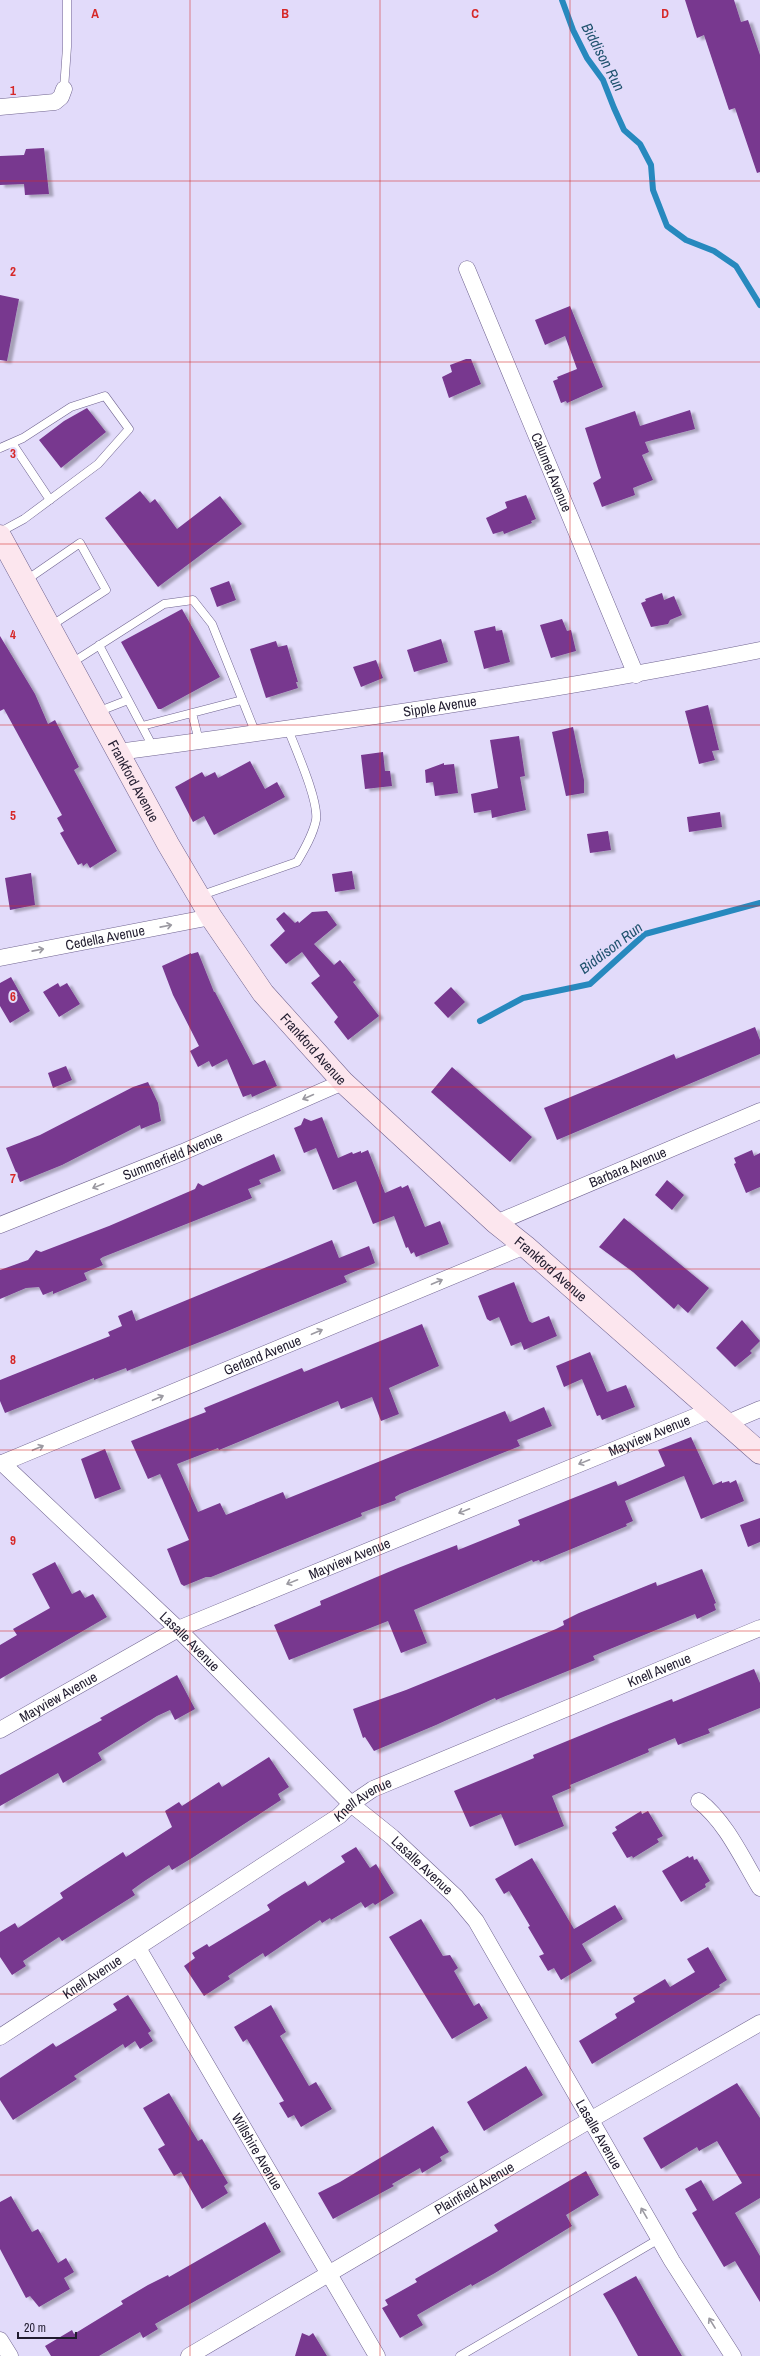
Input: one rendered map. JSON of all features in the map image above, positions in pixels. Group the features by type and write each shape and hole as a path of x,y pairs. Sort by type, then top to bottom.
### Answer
{"street":[{"path":"0,107 55,102 61,97 64,89"},
{"name":"Calumet Avenue","path":"467,269 636,675"},
{"name":"Frankford Avenue","path":"0,536 69,664 198,896 263,993 343,1082 496,1223 525,1246 760,1453"},
{"name":"Sipple Avenue","path":"118,752 256,734 636,675 760,650"},
{"name":"Cedella Avenue","path":"0,958 211,917"},
{"name":"Summerfield Avenue","path":"0,1225 183,1152 343,1082"},
{"name":"Barbara Avenue","path":"496,1223 760,1111"},
{"name":"Gerland Avenue","path":"1,1463 525,1246"},
{"name":"Mayview Avenue","path":"0,1730 178,1629 718,1417 760,1409"},
{"name":"Lasalle Avenue","path":"1,1463 178,1629 351,1804 392,1836 456,1897 476,1921 659,2239 733,2356"},
{"name":"Knell Avenue","path":"0,2037 339,1816 351,1804 373,1789 660,1672 760,1628"},
{"path":"699,1801 711,1810 719,1820 760,1888"},
{"name":"Willshire Avenue","path":"138,1948 377,2356"},
{"name":"Plainfield Avenue","path":"189,2356 590,2120 760,2023"},
{"path":"0,2340 10,2356"}],"lane":[{"path":"64,89 67,47 67,0"},
{"path":"0,448 23,438 71,407 105,396 130,429 98,464 24,520 0,532"},
{"path":"12,443 50,500"},
{"path":"24,582 80,543 106,590 49,627"},
{"path":"69,664 164,604 193,600 212,624 256,734"},
{"path":"99,645 153,747"},
{"path":"96,712 128,700"},
{"path":"142,726 242,700"},
{"path":"192,713 198,741"},
{"path":"198,896 297,862 307,846 316,820 313,797 288,729"},
{"path":"460,2356 659,2239"}],"building":[{"path":"685,0 734,0 741,22 748,20 760,55 760,172 757,173 735,108 729,110 704,35 697,38"},
{"path":"44,148 49,194 25,195 24,184 0,185 0,156 24,155 26,149"},
{"path":"0,295 19,299 7,361 0,360"},
{"path":"570,306 603,387 567,403 566,401 561,403 553,381 558,379 557,377 577,369 565,336 545,345 535,320"},
{"path":"466,359 471,359 481,384 449,398 442,377 452,372 450,365"},
{"path":"87,408 106,432 61,468 39,440 64,421"},
{"path":"690,410 695,429 645,442 649,452 642,455 653,480 633,488 635,495 602,507 593,483 601,478 585,428 635,411 640,426"},
{"path":"140,491 150,503 155,499 177,529 220,496 242,524 158,587 105,518"},
{"path":"526,495 536,519 531,521 532,523 504,534 503,531 493,534 486,518 507,508 505,502"},
{"path":"229,581 236,600 217,607 210,588"},
{"path":"662,593 664,600 674,596 682,615 670,620 668,624 651,627 641,603 646,601 645,599"},
{"path":"182,609 220,677 161,709 158,709 121,642"},
{"path":"562,619 567,631 571,630 576,651 551,658 540,625"},
{"path":"495,626 496,631 502,630 510,662 484,669 474,631"},
{"path":"0,636 35,694 48,724 55,720 79,767 74,770 117,851 90,868 87,863 83,866 82,863 78,865 60,833 64,831 57,818 62,815 4,709 0,711"},
{"path":"441,639 448,662 414,672 407,650"},
{"path":"276,641 278,647 287,645 298,682 296,682 298,688 266,698 250,649"},
{"path":"376,660 383,678 361,687 353,667"},
{"path":"708,705 719,750 712,751 715,760 699,764 685,711"},
{"path":"573,727 584,780 584,793 566,796 552,732"},
{"path":"519,736 525,776 520,777 526,810 492,818 491,810 474,813 471,794 498,788 490,740"},
{"path":"383,752 385,771 390,771 392,786 365,789 361,755"},
{"path":"250,761 265,789 277,782 285,797 214,835 204,816 193,822 175,787 202,772 205,777 215,772 218,778"},
{"path":"444,763 444,765 454,764 458,793 435,796 433,782 426,783 425,770"},
{"path":"720,812 722,827 689,832 687,817"},
{"path":"608,831 611,850 590,853 587,834"},
{"path":"352,871 355,889 335,892 332,874"},
{"path":"31,873 35,905 10,910 5,878"},
{"path":"327,911 337,925 314,944 334,965 340,960 356,980 353,982 379,1016 348,1040 334,1022 338,1017 311,983 320,976 302,952 286,964 270,945 285,931 276,919 284,912 295,923 298,921 299,923 312,912"},
{"path":"198,952 214,992 253,1065 265,1060 277,1086 252,1097 251,1094 243,1097 227,1059 212,1067 209,1061 198,1067 190,1051 199,1046 173,995 162,966 191,953"},
{"path":"11,977 30,1011 10,1023 0,1006 0,983"},
{"path":"58,983 60,987 67,983 80,1004 59,1017 43,992"},
{"path":"451,987 465,1002 448,1018 434,1003"},
{"path":"755,1027 760,1040 760,1054 557,1140 544,1108 674,1054 676,1059"},
{"path":"66,1066 72,1080 53,1088 48,1073"},
{"path":"452,1067 532,1137 510,1162 431,1092"},
{"path":"148,1082 158,1103 161,1121 141,1129 140,1125 62,1165 20,1182 6,1148 40,1135 133,1087"},
{"path":"322,1117 338,1158 352,1152 353,1154 361,1151 361,1153 368,1150 385,1193 401,1186 402,1188 408,1185 425,1227 440,1221 449,1244 416,1257 414,1252 411,1254 408,1247 406,1248 394,1216 373,1224 356,1181 333,1190 316,1148 304,1153 294,1128 301,1125 304,1118 311,1121"},
{"path":"752,1150 754,1156 760,1153 760,1187 746,1193 734,1164 736,1163 734,1158"},
{"path":"274,1154 281,1171 259,1180 261,1184 248,1189 252,1198 103,1257 100,1259 103,1265 84,1273 87,1280 53,1294 53,1291 43,1295 39,1287 26,1288 0,1299 0,1270 28,1260 36,1250 41,1252 109,1226 195,1189 198,1183 203,1186"},
{"path":"667,1180 684,1195 672,1210 655,1195"},
{"path":"624,1218 709,1288 688,1313 678,1304 674,1309 633,1272 599,1247"},
{"path":"332,1240 339,1258 369,1246 375,1263 344,1276 347,1282 225,1332 127,1371 126,1368 94,1380 94,1378 5,1413 0,1401 0,1380 110,1336 108,1332 122,1326 118,1316 132,1310 136,1321"},
{"path":"514,1282 529,1321 532,1323 549,1316 557,1336 524,1350 521,1342 511,1346 499,1317 490,1321 487,1319 478,1296"},
{"path":"742,1320 760,1341 750,1351 752,1353 735,1367 716,1348"},
{"path":"422,1324 439,1366 389,1388 399,1414 381,1421 372,1397 341,1409 338,1401 219,1450 218,1448 177,1464 198,1512 220,1503 226,1515 283,1492 286,1499 505,1411 510,1422 544,1407 552,1426 517,1440 520,1446 400,1494 395,1497 396,1500 361,1513 362,1516 211,1577 206,1577 184,1586 181,1584 167,1549 189,1540 160,1474 148,1479 131,1441 206,1412 204,1408 302,1368 304,1372"},
{"path":"590,1352 607,1392 626,1385 635,1407 602,1420 600,1415 597,1416 582,1379 564,1387 556,1366"},
{"path":"691,1437 713,1485 722,1481 722,1483 729,1481 730,1483 736,1480 744,1501 701,1519 684,1476 681,1477 625,1501 633,1521 626,1524 627,1526 540,1562 539,1560 533,1562 532,1560 414,1610 427,1643 401,1653 388,1621 289,1660 274,1625 321,1605 320,1601 398,1568 457,1545 458,1550 520,1525 518,1520 616,1481 618,1486 665,1466 658,1450"},
{"path":"105,1449 121,1489 95,1499 81,1459"},
{"path":"760,1518 760,1542 748,1547 740,1525"},
{"path":"55,1562 72,1594 80,1590 85,1598 93,1594 107,1617 0,1679 0,1645 17,1635 13,1629 50,1608 32,1574"},
{"path":"702,1569 716,1603 714,1604 716,1610 697,1619 695,1614 593,1656 595,1660 496,1700 495,1698 374,1751 365,1737 363,1738 353,1709 406,1690 556,1629 564,1625 563,1621 579,1613 656,1582 657,1586"},
{"path":"754,1669 760,1683 760,1708 708,1729 710,1733 678,1745 675,1738 648,1749 649,1752 570,1785 571,1788 552,1796 564,1826 515,1846 501,1814 470,1827 454,1791 534,1758 533,1755 611,1723 672,1699 673,1702"},
{"path":"177,1675 195,1709 175,1720 170,1710 157,1716 98,1753 102,1760 63,1783 58,1773 0,1806 0,1775 102,1720 100,1718"},
{"path":"269,1757 289,1787 278,1794 281,1800 172,1870 169,1865 132,1890 135,1895 62,1941 59,1937 23,1961 26,1966 12,1975 0,1957 0,1932 15,1923 18,1928 63,1898 60,1893 123,1852 126,1857 172,1827 165,1811 179,1802 182,1806 219,1782 222,1787"},
{"path":"641,1811 642,1814 648,1811 663,1836 657,1839 659,1842 633,1858 632,1856 627,1858 612,1833 617,1830 615,1827"},
{"path":"356,1847 370,1868 376,1864 394,1893 375,1905 373,1903 365,1908 361,1902 331,1920 330,1918 322,1923 320,1920 265,1957 263,1953 228,1976 230,1979 204,1996 184,1966 195,1958 192,1953 207,1944 209,1947 270,1910 267,1905 305,1881 308,1886 345,1862 341,1856"},
{"path":"688,1856 689,1858 693,1856 694,1860 697,1859 710,1881 705,1884 706,1887 681,1902 662,1871"},
{"path":"532,1858 574,1929 615,1905 623,1919 582,1944 592,1961 561,1980 554,1968 548,1971 539,1956 544,1954 528,1927 530,1926 509,1891 504,1894 495,1879"},
{"path":"421,1919 443,1956 450,1955 458,1968 454,1971 474,2006 479,2003 488,2018 452,2039 389,1937"},
{"path":"708,1947 727,1980 719,1985 720,1987 592,2064 579,2041 617,2018 615,2014 635,2002 633,1998 665,1979 670,1987 695,1972 687,1959"},
{"path":"128,1995 151,2031 148,2033 153,2041 140,2049 135,2041 125,2048 123,2044 74,2076 77,2079 13,2120 0,2100 0,2078 53,2043 56,2047 117,2010 113,2004"},
{"path":"271,2005 286,2032 280,2036 309,2086 316,2082 332,2109 301,2127 294,2115 288,2118 279,2103 284,2101 247,2039 243,2042 234,2027"},
{"path":"526,2066 543,2095 484,2131 467,2102"},
{"path":"737,2083 760,2118 760,2198 735,2213 760,2256 760,2302 735,2261 724,2267 692,2213 697,2210 685,2189 701,2180 713,2201 742,2183 717,2141 699,2151 697,2147 661,2169 643,2138"},
{"path":"169,2093 198,2141 202,2139 228,2183 224,2186 228,2193 202,2209 181,2172 174,2176 158,2149 165,2145 143,2108"},
{"path":"433,2126 449,2152 440,2157 442,2161 422,2173 420,2168 392,2184 394,2186 333,2219 318,2193 340,2182"},
{"path":"586,2171 599,2195 566,2215 572,2226 495,2273 472,2286 471,2284 417,2315 423,2325 400,2338 382,2308 388,2305 385,2300 417,2282 415,2279 498,2231 494,2225"},
{"path":"11,2196 32,2232 38,2229 58,2263 66,2258 74,2272 64,2278 70,2289 39,2307 30,2296 26,2298 0,2249 0,2202"},
{"path":"265,2222 281,2252 155,2324 158,2329 143,2338 140,2332 99,2356 51,2356 45,2346 72,2330 74,2334 123,2304 121,2301 148,2285 168,2275 169,2277"},
{"path":"636,2276 682,2356 638,2356 603,2294"},
{"path":"302,2333 309,2336 313,2333 327,2356 295,2356"}],"waterway":[{"name":"Biddison Run","path":"562,0 573,30 587,58 603,80 624,130 640,144 651,165 653,190 667,226 686,240 714,251 736,266 760,305"},
{"name":"Biddison Run","path":"480,1021 523,998 590,984 645,934 760,903"}]}
